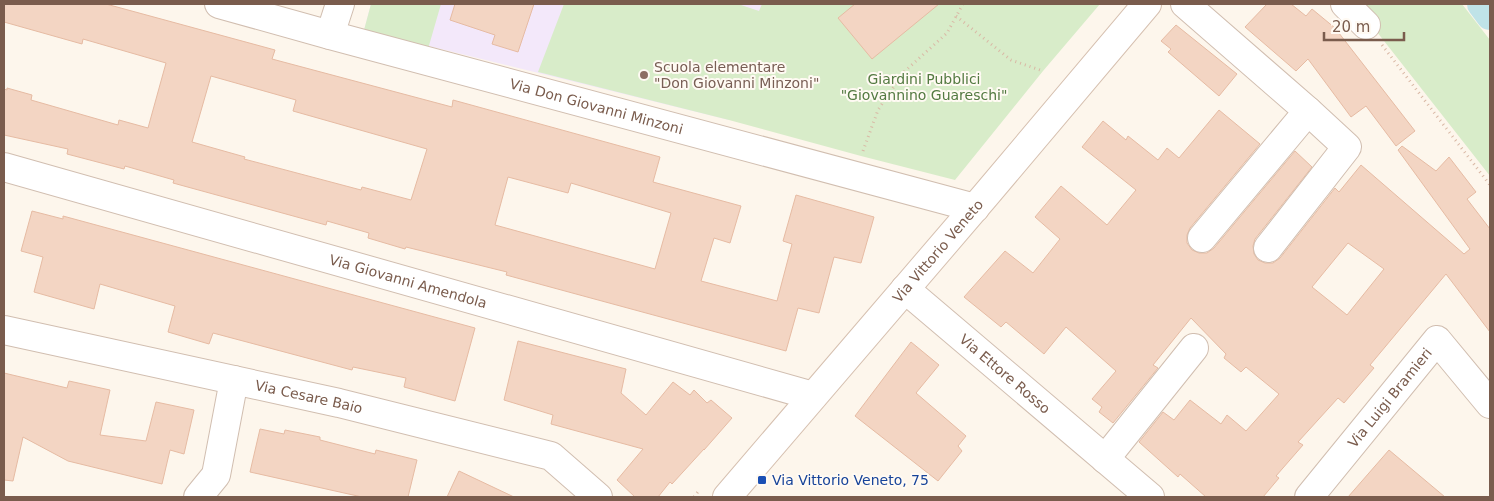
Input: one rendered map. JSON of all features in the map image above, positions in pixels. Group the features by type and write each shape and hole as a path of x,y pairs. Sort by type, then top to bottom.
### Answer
{"street":[{"name":"Via Don Giovanni Minzoni","path":"219,4 330,36 975,208"},
{"path":"330,36 340,4"},
{"name":"Via Vittorio Veneto","path":"727,497 1147,4"},
{"path":"1185,4 1308,111 1347,148 1268,248"},
{"path":"1345,4 1366,25"},
{"path":"1202,238 1308,111"},
{"name":"Via Giovanni Amendola","path":"4,167 813,396"},
{"name":"Via Ettore Rosso","path":"905,289 1150,497"},
{"name":"Via Cesare Baio","path":"4,330 339,403 551,456 598,497"},
{"name":"Via Luigi Bramieri","path":"1309,497 1437,340 1490,404"},
{"path":"1105,458 1194,348"},
{"path":"198,497 216,475 234,380"}],"path":[{"path":"861,156 878,110 904,72 947,33 963,4"},
{"path":"956,16 1011,60 1043,71"},
{"path":"1366,25 1490,185"}],"shaded area":[{"name":"Scuola elementare \"Don Giovanni Minzoni\"","path":"371,4 765,4 729,120 364,30"}],"green space":[{"path":"371,4 441,4 428,49 364,30"},
{"name":"Giardini Pubblici \"Giovannino Guareschi\"","path":"564,4 738,4 759,11 762,4 1100,4 955,180 538,72"},
{"path":"1355,4 1462,4 1490,40 1490,176"}],"building":[{"path":"4,4 106,4 275,50 272,59 452,107 453,100 660,157 653,182 741,206 730,243 714,238 701,281 777,301 792,244 783,241 796,195 874,217 861,263 834,257 819,313 798,308 786,351 506,275 507,272 406,247 405,249 368,238 369,233 327,221 326,225 173,183 174,180 125,166 124,169 67,154 68,149 4,135 4,89 7,90 7,88 32,95 31,100 118,125 119,120 148,128 166,63 83,39 82,44 4,22","holes":["211,76 296,100 293,111 427,149 411,200 362,187 361,190 244,159 245,157 192,142","508,177 568,193 571,183 671,213 655,269 495,225"]},
{"path":"455,4 534,4 518,52 492,44 495,35 450,20"},
{"path":"855,4 939,4 872,59 838,18"},
{"path":"1267,4 1291,4 1306,16 1312,9 1335,28 1415,131 1396,146 1366,106 1351,117 1308,59 1296,71 1245,27"},
{"path":"1176,25 1237,74 1219,96 1168,52 1171,49 1161,41"},
{"path":"1219,110 1260,144 1190,228 1187,235 1187,243 1192,250 1199,253 1207,253 1214,248 1295,151 1312,167 1255,239 1253,246 1254,254 1258,260 1265,263 1273,263 1280,258 1335,188 1339,192 1361,165 1464,254 1470,249 1398,150 1402,146 1436,171 1449,157 1476,192 1467,199 1490,229 1490,332 1446,274 1370,365 1374,368 1344,403 1338,398 1298,442 1303,445 1276,476 1279,478 1263,497 1206,497 1180,474 1178,477 1139,442 1163,412 1174,420 1190,400 1221,424 1227,415 1246,431 1279,394 1246,367 1241,372 1224,358 1226,354 1191,318 1153,365 1158,368 1113,423 1099,412 1102,407 1092,399 1116,371 1066,327 1044,354 1006,322 1001,327 964,297 1005,251 1033,273 1060,239 1035,217 1061,186 1107,225 1136,190 1082,147 1103,121 1126,140 1128,136 1158,160 1167,148 1179,158","holes":["1348,243 1384,269 1347,315 1312,287"]},
{"path":"32,211 63,219 63,216 475,328 455,401 404,387 406,378 353,367 352,370 213,333 209,344 168,332 175,306 100,284 94,309 34,292 43,257 21,251"},
{"path":"518,341 626,369 621,393 646,415 673,382 690,395 694,390 707,403 711,400 732,418 658,497 635,497 617,480 643,449 551,424 553,415 504,400"},
{"path":"911,342 939,365 916,393 966,436 958,446 962,451 938,481 855,416"},
{"path":"4,373 67,388 69,381 110,390 100,435 146,441 156,402 194,410 184,454 170,450 162,484 68,461 23,437 13,481 4,480"},
{"path":"260,429 284,434 285,430 320,437 320,440 375,454 376,450 417,460 408,497 362,497 250,472"},
{"path":"1389,450 1445,497 1348,497"},
{"path":"459,471 514,497 447,497"}],"waterway":[{"path":"1481,4 1490,16"}],"place":[{"name":"Scuola elementare \"Don Giovanni Minzoni\"","path":"644,75"},
{"name":"Via Vittorio Veneto, 75","path":"762,480"}]}
